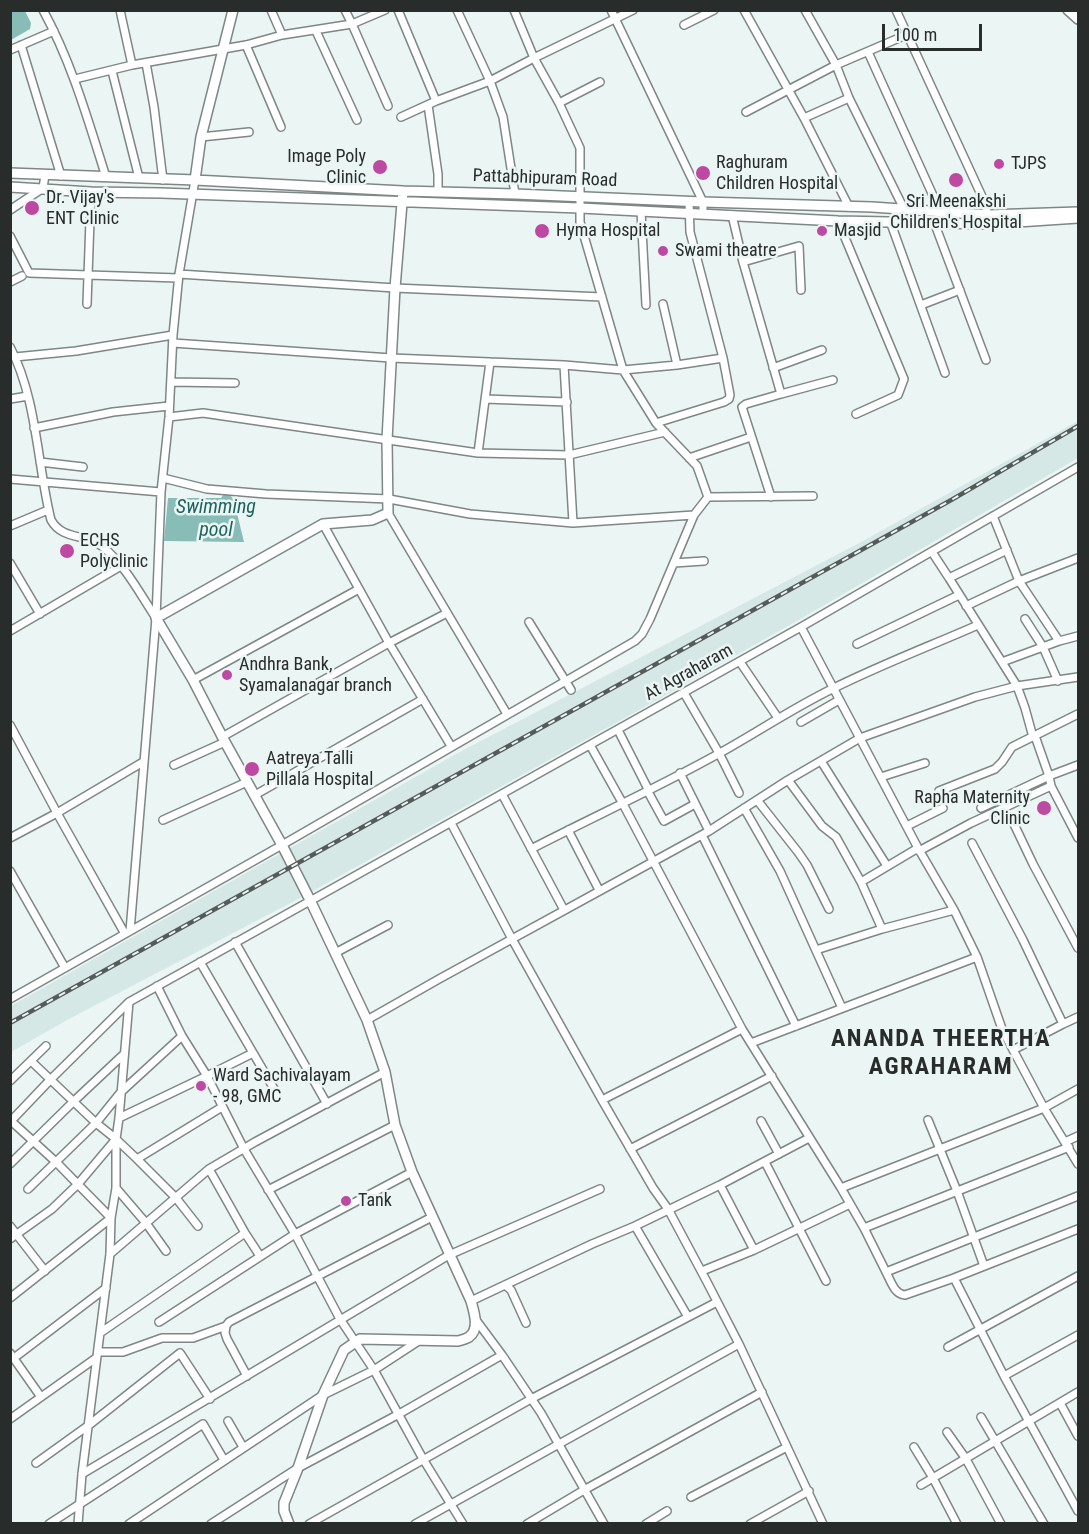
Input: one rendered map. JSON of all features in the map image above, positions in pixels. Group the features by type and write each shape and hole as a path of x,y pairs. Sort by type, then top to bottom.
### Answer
{"street":[{"path":"43,10 75,79 106,177"},
{"path":"120,10 132,66"},
{"path":"127,932 156,618 161,492 169,417 178,276 201,137 233,10"},
{"path":"271,10 282,35"},
{"path":"345,10 388,106"},
{"path":"75,79 146,63 223,50 282,35 352,24 385,10"},
{"path":"398,10 436,101"},
{"path":"457,10 490,81 503,117 515,194"},
{"path":"514,10 534,58 580,148 580,222 623,370 656,423 698,466 708,497"},
{"path":"611,10 703,202 703,214"},
{"path":"401,117 490,81 633,10"},
{"path":"684,25 714,10"},
{"path":"744,10 789,89 849,207"},
{"path":"805,10 836,65 849,98 904,209"},
{"path":"896,10 985,203 987,219"},
{"path":"1068,10 1078,19"},
{"path":"316,30 357,120"},
{"path":"10,50 54,31"},
{"path":"746,111 836,65 906,35"},
{"path":"21,45 61,176"},
{"path":"246,45 281,127"},
{"path":"868,52 940,211"},
{"path":"146,63 163,180"},
{"path":"112,71 139,178"},
{"path":"559,103 600,82"},
{"path":"804,118 849,98"},
{"path":"428,105 438,174 438,191"},
{"path":"201,137 249,132"},
{"name":"Pattabhipuram Road","path":"11,173 403,191 904,209 940,211 987,219 1078,218"},
{"path":"10,210 43,188 45,175"},
{"name":"Pattabhipuram Road","path":"10,187 838,220 934,222 1078,212"},
{"path":"403,191 387,440 388,513 507,714"},
{"path":"87,304 91,192"},
{"path":"656,423 724,402 729,399 730,394 723,358 690,232 689,201"},
{"path":"641,211 646,305"},
{"path":"732,216 781,394"},
{"path":"838,220 904,379 898,395 856,414"},
{"path":"890,221 945,373"},
{"path":"934,222 986,360"},
{"path":"10,236 29,273 178,276 602,297"},
{"path":"743,262 799,246 801,290"},
{"path":"10,282 22,276"},
{"path":"921,305 960,290"},
{"path":"663,304 677,365"},
{"path":"15,357 76,351 173,335"},
{"path":"173,343 391,358 564,365 623,370 723,358"},
{"path":"10,347 28,396 48,510 54,526 61,532 94,541 103,546 121,566 156,618 193,680 282,845 367,1020 385,1072 395,1125 412,1172 471,1301 476,1320 531,1399 604,1524"},
{"path":"773,368 822,350"},
{"path":"478,453 490,362"},
{"path":"564,365 573,523"},
{"path":"771,497 742,407 833,380"},
{"path":"171,382 235,383"},
{"path":"10,399 28,396"},
{"path":"485,399 567,402"},
{"path":"34,428 113,412 169,406"},
{"path":"169,417 203,413 478,453 569,455 665,432"},
{"path":"689,458 751,437"},
{"path":"40,462 83,467"},
{"name":"At Agraharam","path":"11,1121 129,1002 740,662 1078,467"},
{"path":"163,478 207,489 389,499 470,514 573,523 694,515"},
{"path":"10,479 161,492"},
{"path":"708,497 813,496"},
{"path":"10,999 635,641 642,634 694,515 708,497"},
{"path":"10,526 48,510"},
{"path":"156,618 323,524 372,520 388,513"},
{"path":"993,516 1019,581 1059,641"},
{"path":"323,524 389,643 451,746"},
{"path":"949,578 1007,550"},
{"path":"932,552 1017,687 1051,786 1078,838"},
{"path":"966,606 1019,581 1077,558 1078,567"},
{"path":"674,564 704,561"},
{"path":"10,563 40,614"},
{"path":"10,631 121,566"},
{"path":"193,680 359,589"},
{"path":"857,644 960,595"},
{"path":"174,765 224,740 389,643 447,613"},
{"path":"1025,620 1042,647 1058,681"},
{"path":"529,622 571,690"},
{"path":"531,849 719,753 833,688 978,625"},
{"path":"801,627 918,849 954,910 977,957 1002,1029 1044,1108 1078,1164"},
{"path":"1002,662 1078,636"},
{"path":"740,662 778,718"},
{"path":"367,1020 706,833 788,780 860,738 975,697 1017,687 1078,677"},
{"path":"684,693 739,793"},
{"path":"255,795 423,699"},
{"path":"801,722 839,700"},
{"path":"939,791 995,769 1012,747 1078,714"},
{"path":"10,725 57,813 127,932"},
{"path":"618,730 664,821 695,804"},
{"path":"590,745 742,1029 841,1188 896,1291 905,1294 955,1280 984,1266 1078,1229"},
{"path":"821,761 887,866"},
{"path":"10,838 143,762"},
{"path":"881,777 925,762"},
{"path":"981,808 1078,765"},
{"path":"680,773 796,1026"},
{"path":"788,780 822,826 836,837 861,882 882,929"},
{"path":"163,820 247,782"},
{"path":"861,882 918,849 1051,786"},
{"path":"502,794 564,910"},
{"path":"757,800 802,858 829,909"},
{"path":"744,808 780,871 842,1008"},
{"path":"907,826 943,808"},
{"path":"1013,822 1033,864 1075,933 1078,948"},
{"path":"451,823 512,939 602,1100 653,1188 668,1209 702,1271 809,1491 822,1521 813,1524"},
{"path":"568,830 599,890"},
{"path":"972,843 1023,940 1063,1024"},
{"path":"10,871 65,968"},
{"path":"816,950 954,910"},
{"path":"335,953 388,925"},
{"path":"235,942 327,1104"},
{"path":"751,1043 977,957"},
{"path":"200,962 277,1094"},
{"path":"157,986 244,1149 295,1234 340,1319 374,1370 423,1459 463,1524"},
{"path":"78,1524 82,1474 110,1254 111,1218 116,1188 116,1139 129,1002"},
{"path":"1013,1050 1078,1017"},
{"path":"602,1100 742,1029"},
{"path":"28,1189 96,1123 121,1092 182,1036"},
{"path":"10,1081 46,1046"},
{"path":"119,1118 253,1053"},
{"path":"10,1164 124,1054"},
{"path":"31,1061 96,1123 138,1159 176,1198 198,1226"},
{"path":"110,1254 209,1169 385,1072"},
{"path":"630,1149 772,1076"},
{"path":"841,1188 1044,1108 1078,1089"},
{"path":"138,1159 222,1107"},
{"path":"928,1120 984,1266"},
{"path":"11,1121 56,1162 111,1218"},
{"path":"761,1121 779,1154"},
{"path":"268,1190 395,1125"},
{"path":"864,1228 1067,1145 1078,1136"},
{"path":"471,1301 635,1226 809,1138"},
{"path":"14,1237 52,1209 78,1184 116,1139"},
{"path":"765,1162 826,1281"},
{"path":"209,1169 260,1256"},
{"path":"159,1322 295,1234 412,1172"},
{"path":"720,1185 754,1250"},
{"path":"116,1188 147,1223 166,1251"},
{"path":"82,1474 449,1255 600,1189"},
{"path":"886,1272 1078,1196"},
{"path":"702,1271 754,1250 850,1204"},
{"path":"247,1376 225,1330 228,1322 432,1217"},
{"path":"10,1298 111,1218"},
{"path":"10,1226 14,1237 45,1271"},
{"path":"635,1226 688,1317"},
{"path":"100,1334 245,1233"},
{"path":"948,1347 1078,1276"},
{"path":"955,1280 1004,1376 1078,1511"},
{"path":"505,1285 511,1290 526,1323"},
{"path":"41,1397 12,1355 106,1288"},
{"path":"309,1524 531,1399 717,1302"},
{"path":"289,1524 284,1511 284,1503 340,1354 360,1339 458,1341 469,1337 474,1331 476,1320"},
{"path":"10,1419 98,1352 123,1352 162,1338 193,1338 225,1330"},
{"path":"1004,1376 1078,1335"},
{"path":"168,1338 210,1399"},
{"path":"129,1524 323,1395 374,1370 420,1340"},
{"path":"415,1524 739,1344"},
{"path":"36,1463 89,1425 180,1353"},
{"path":"211,1524 298,1468 502,1355"},
{"path":"527,1524 762,1392"},
{"path":"921,1485 1078,1392"},
{"path":"1059,1403 1078,1436"},
{"path":"981,1417 1044,1524"},
{"path":"228,1421 243,1448"},
{"path":"49,1524 203,1424 224,1460"},
{"path":"947,1432 966,1459 1001,1524"},
{"path":"690,1497 787,1447"},
{"path":"914,1447 957,1524"},
{"path":"750,1524 809,1491"},
{"path":"646,1524 667,1511"}],"shaded area":[{"path":"1078,421 1078,458 632,714 300,898 69,1019 11,1052 11,1006 456,754 863,541"}],"water":[{"path":"11,10 25,11 31,23 30,29 11,40"},
{"name":"Swimming pool","path":"227,490 234,501 244,542 164,541 168,498 221,498"}],"railway":[{"path":"10,1023 953,499 1078,426"}],"place":[{"name":"TJPS","path":"999,164"},
{"name":"Image Poly Clinic","path":"380,167"},
{"name":"Raghuram Children Hospital","path":"703,173"},
{"name":"Sri Meenakshi Children's Hospital","path":"956,180"},
{"name":"Dr. Vijay's ENT Clinic","path":"32,208"},
{"name":"Hyma Hospital","path":"542,231"},
{"name":"Masjid","path":"822,231"},
{"name":"Swami theatre","path":"663,251"},
{"name":"ECHS Polyclinic","path":"67,551"},
{"name":"Andhra Bank, Syamalanagar branch","path":"227,675"},
{"name":"Aatreya Talli Pillala Hospital","path":"252,769"},
{"name":"Rapha Maternity Clinic","path":"1044,808"},
{"name":"Ward Sachivalayam - 98, GMC","path":"201,1086"},
{"name":"Tank","path":"346,1201"}],"district":[{"name":"ANANDA THEERTHA AGRAHARAM","path":"941,1054"}]}
